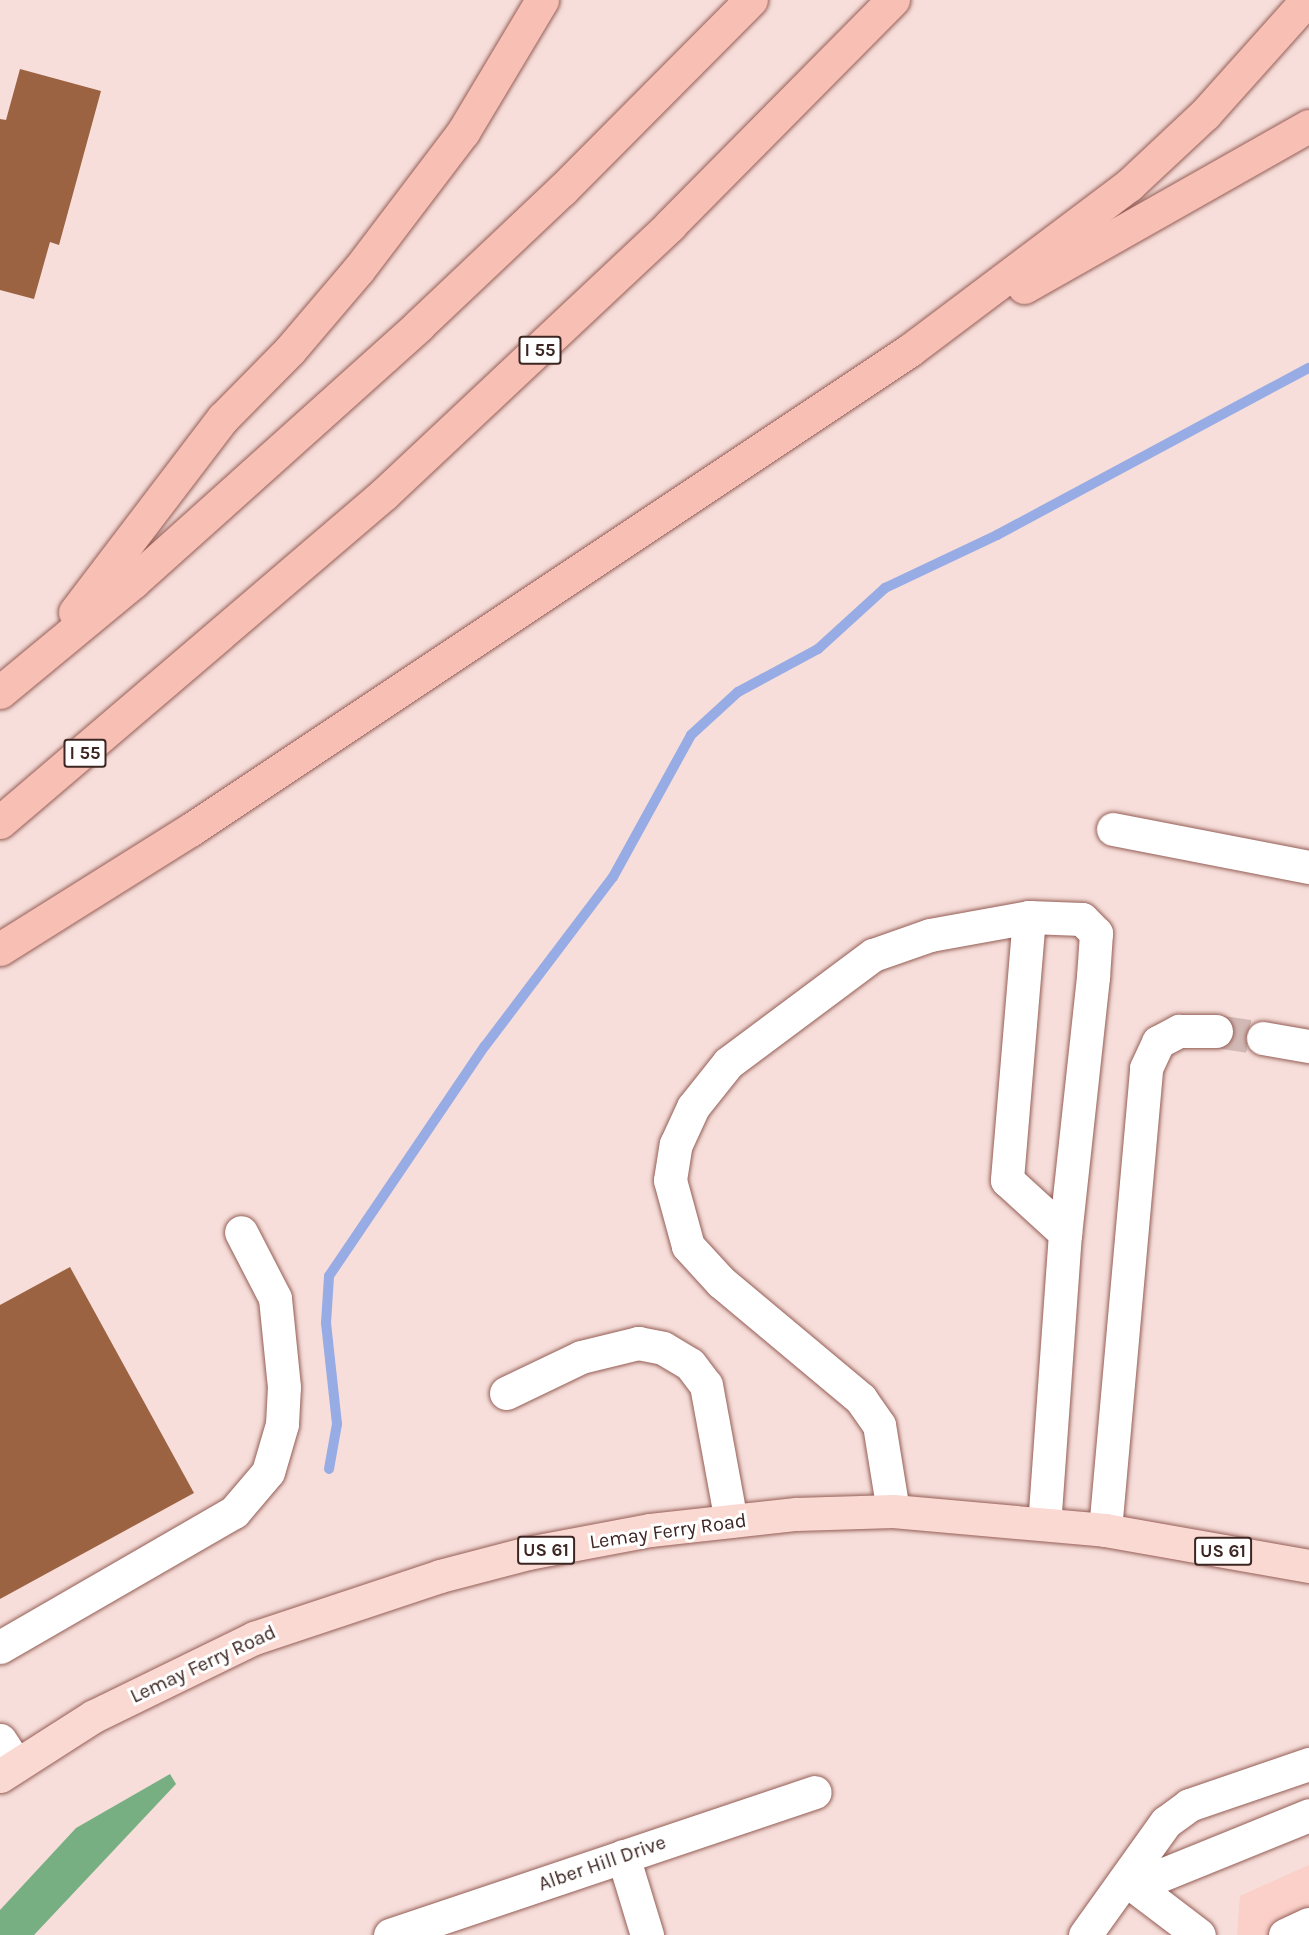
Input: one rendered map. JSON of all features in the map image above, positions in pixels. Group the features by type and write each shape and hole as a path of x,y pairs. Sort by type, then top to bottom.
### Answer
{"highway":[{"path":"38,661 223,418 290,350 359,269 463,132 542,0"},
{"path":"0,692 419,325 751,0"},
{"name":"I 55","path":"0,822 384,494 670,225 894,0"},
{"path":"0,949 199,823 910,350 1129,185 1205,114 1307,0"},
{"path":"910,350 1309,126"}],"main road":[{"name":"Lemay Ferry Road","path":"5,1761 254,1638 358,1600 528,1553 731,1521 892,1511 1044,1522 1105,1530 1309,1566"}],"street":[{"path":"1113,829 1309,867"},
{"path":"1029,917 1007,1180 1065,1233"},
{"path":"892,1511 879,1425 861,1399 721,1282 688,1246 670,1180 676,1144 693,1107 728,1063 873,955 930,935 1029,917 1082,920 1095,933 1065,1233 1044,1522"},
{"path":"1105,1530 1146,1068 1158,1042 1179,1031 1216,1031"},
{"path":"1263,1038 1309,1046"},
{"path":"0,1647 234,1512 268,1472 282,1424 284,1387 275,1298 242,1232"},
{"path":"506,1393 581,1357 638,1343 663,1348 690,1364 706,1384 731,1521"},
{"path":"1085,1935 1128,1881 1146,1846 1166,1822 1189,1805 1309,1764"},
{"name":"Alber Hill Drive","path":"390,1935 814,1792"},
{"path":"1128,1881 1154,1878 1309,1815"},
{"path":"622,1857 648,1935"},
{"path":"1128,1881 1199,1935"},
{"path":"1285,1935 1309,1924"}],"shaded area":[{"path":"1309,1865 1309,1935 1237,1935 1240,1896"}],"green space":[{"path":"170,1774 176,1784 34,1935 0,1935 0,1910 76,1828"}],"building":[{"path":"20,69 101,91 59,245 50,242 34,299 0,290 0,119 6,120"},
{"path":"70,1267 194,1493 0,1599 0,1305"}],"waterway":[{"path":"329,1469 337,1424 326,1323 329,1276 485,1046 613,877 691,735 738,692 818,649 885,588 997,535 1309,368"}],"tunnel":[{"path":"1216,1031 1263,1038"}]}
